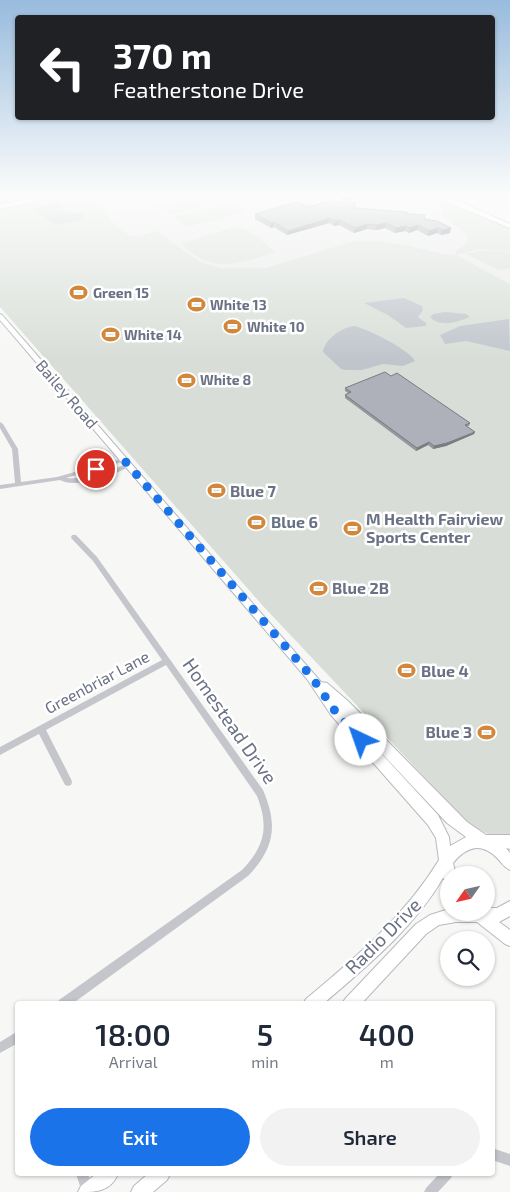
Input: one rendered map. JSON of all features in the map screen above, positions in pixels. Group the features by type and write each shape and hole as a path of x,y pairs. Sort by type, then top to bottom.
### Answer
{"main road":[{"name":"Bailey Road","path":"0,316 311,676 335,711 433,820 442,837 447,866"},
{"name":"Bailey Road","path":"311,676 344,705 452,818 462,827 499,850 510,863"},
{"name":"Radio Drive","path":"315,1001 365,958 396,928 422,898 455,848 474,840 484,841"},
{"path":"484,841 510,842"},
{"name":"Radio Drive","path":"495,914 510,908"},
{"name":"Radio Drive","path":"353,1001 421,930 440,918"},
{"path":"488,921 510,939"},
{"path":"87,1192 107,1176"},
{"path":"140,1192 159,1176"}],"street":[{"path":"0,424 14,449 18,484"},
{"path":"0,488 57,479 74,481 94,479 126,463"},
{"name":"Homestead Drive","path":"67,1001 245,873 254,865 268,841 268,813 260,793 95,559 74,537"},
{"name":"Greenbriar Lane","path":"0,751 167,661"},
{"name":"Greenbriar Lane","path":"41,729 68,782"},
{"path":"0,1048 15,1038"},
{"path":"495,1155 510,1160"},
{"path":"83,1176 87,1192"},
{"path":"430,1192 445,1176"}],"shaded area":[{"name":"M Health Fairview Sports Center","path":"0,249 181,249 200,262 221,268 265,268 329,249 420,249 455,255 459,249 510,249 510,251 480,249 456,255 510,284 510,842 504,842 474,827 463,818 263,606 0,307"},
{"path":"181,249 329,249 265,268 221,268 200,262"},
{"path":"187,249 271,249 275,252 231,264 213,263 201,259"},
{"path":"421,249 510,249 510,284 455,255"},
{"path":"485,250 510,252 510,268 498,270 466,254"},
{"path":"404,298 422,306 423,310 418,317 426,323 426,326 406,328 388,315 364,303"},
{"path":"445,312 466,314 470,317 444,323 430,317 433,314"},
{"path":"509,319 510,351 466,341 445,344 440,335 460,326"},
{"path":"354,326 387,340 405,351 415,361 403,366 383,364 362,370 341,369 323,352 324,347 334,335"}],"building":[{"path":"385,372 391,376 397,373 470,423 465,425 475,432 447,443 434,446 429,442 417,448 345,395 351,392 345,388"}],"place":[{"name":"Green 15","path":"79,293"},
{"name":"White 13","path":"196,305"},
{"name":"White 10","path":"233,327"},
{"name":"White 14","path":"110,335"},
{"name":"White 8","path":"186,380"},
{"name":"Blue 7","path":"216,491"},
{"name":"Blue 6","path":"257,522"},
{"name":"M Health Fairview Sports Center","path":"352,528"},
{"name":"Blue 2B","path":"318,588"},
{"name":"Blue 4","path":"407,671"},
{"name":"Blue 3","path":"486,732"}],"route":[{"path":"96,469 124,460 311,676 335,711 361,740"}]}
